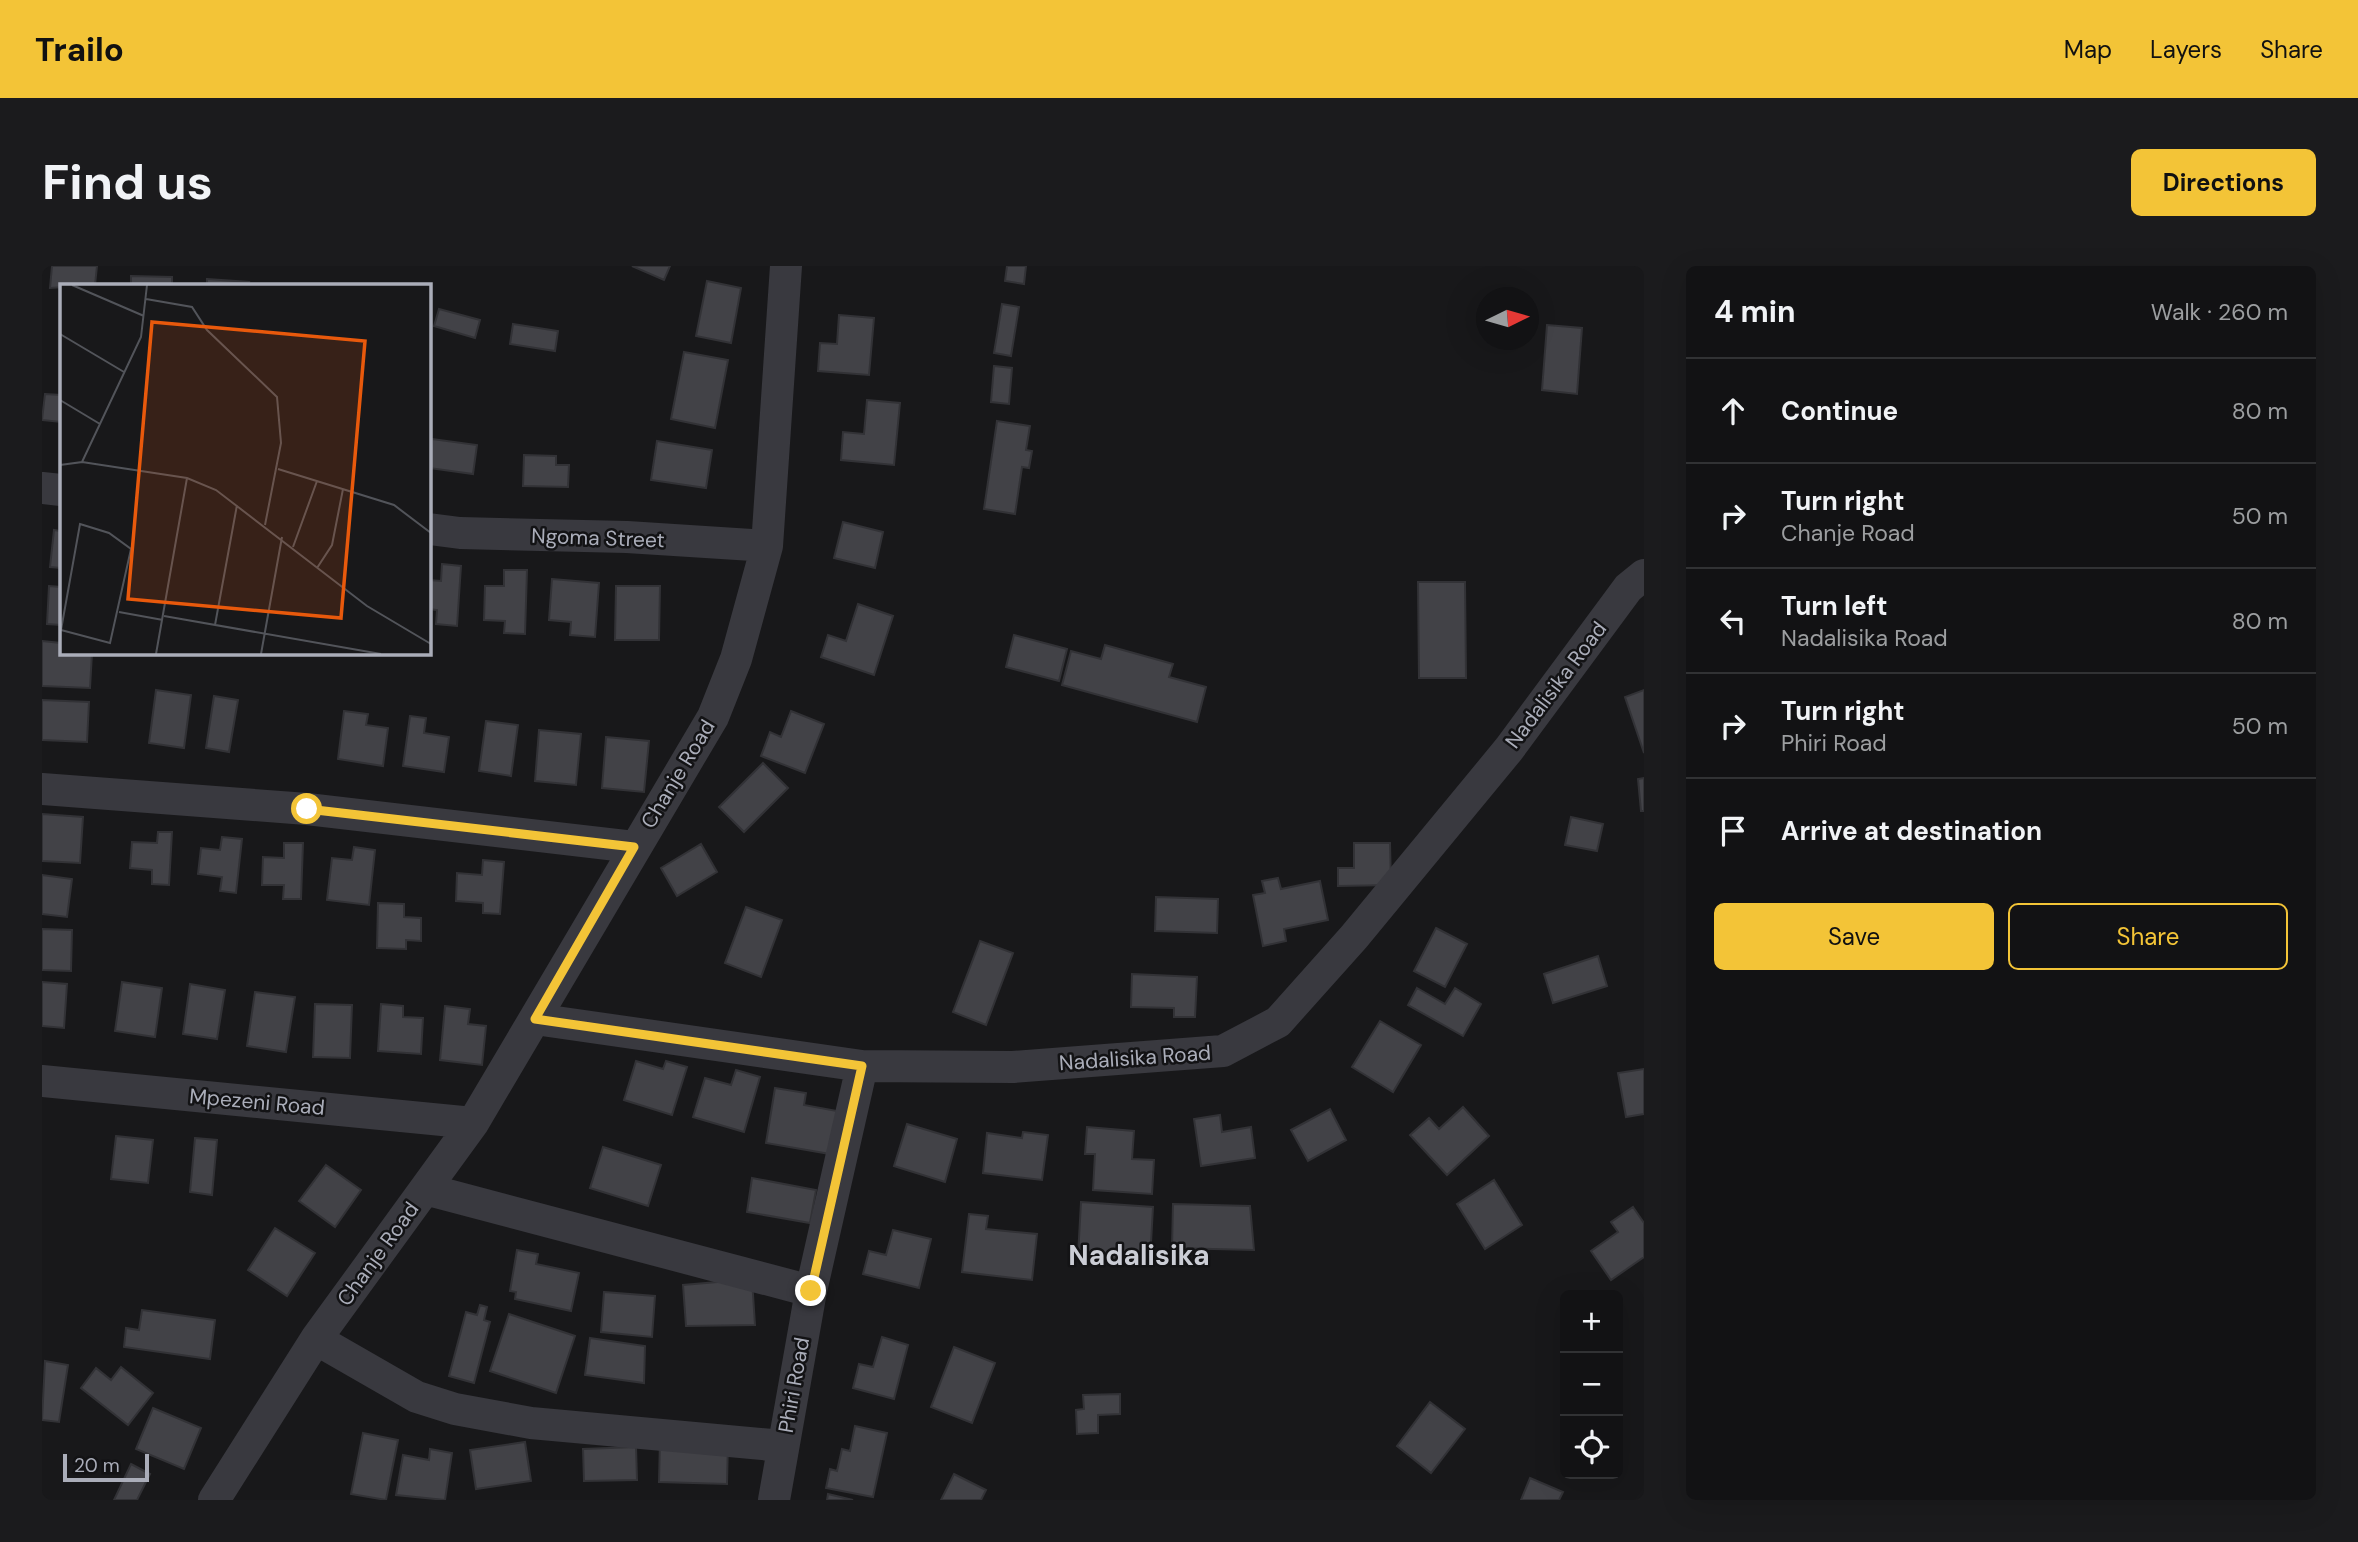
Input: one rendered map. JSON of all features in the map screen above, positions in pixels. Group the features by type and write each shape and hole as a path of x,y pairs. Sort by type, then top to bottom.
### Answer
{"street":[{"name":"Chanje Road","path":"214,1500 316,1339 472,1122 713,718 736,659 767,545 786,266"},
{"path":"42,488 60,490"},
{"name":"Ngoma Street","path":"430,529 460,533 627,537 767,545"},
{"name":"Nadalisika Road","path":"535,1019 862,1066 1013,1067 1223,1051 1278,1022 1354,937 1509,749 1628,588 1644,575"},
{"path":"42,789 307,809 634,847"},
{"name":"Phiri Road","path":"774,1500 811,1291 862,1066"},
{"name":"Mpezeni Road","path":"42,1081 472,1122"},
{"path":"425,1189 811,1291"},
{"path":"316,1339 417,1397 455,1409 531,1423 783,1446"}],"building":[{"path":"52,266 97,266 95,284 60,284 60,287 50,288"},
{"path":"632,266 670,266 664,280"},
{"path":"1007,266 1026,266 1024,284 1005,281"},
{"path":"131,276 172,277 172,284 131,284"},
{"path":"207,279 249,282 248,284 207,284"},
{"path":"707,281 741,288 731,343 696,336"},
{"path":"1002,304 1019,307 1011,356 994,353"},
{"path":"439,309 480,320 475,338 434,326"},
{"path":"839,315 874,318 869,375 818,371 820,343 837,344"},
{"path":"513,324 558,331 555,351 510,344"},
{"path":"1547,325 1582,328 1577,394 1542,390"},
{"path":"684,352 728,360 715,428 671,419"},
{"path":"994,366 1012,368 1009,404 991,402"},
{"path":"45,394 60,395 60,422 42,420"},
{"path":"867,400 900,403 894,465 841,460 843,432 864,434"},
{"path":"997,421 1030,426 1026,450 1032,451 1029,468 1022,467 1015,514 984,509"},
{"path":"432,439 477,445 473,474 430,468"},
{"path":"657,441 712,450 706,488 651,480"},
{"path":"524,455 556,456 556,465 569,465 568,487 523,486"},
{"path":"843,522 883,532 875,568 834,558"},
{"path":"54,530 60,531 60,568 50,567"},
{"path":"442,564 461,566 457,626 436,624 437,610 430,609 430,580 441,581"},
{"path":"504,570 527,570 525,634 504,633 505,621 484,620 485,586 504,586"},
{"path":"552,579 599,583 595,637 570,635 571,622 549,620"},
{"path":"1418,582 1465,582 1466,678 1419,678"},
{"path":"49,586 60,587 60,625 47,624"},
{"path":"616,586 660,586 659,640 615,640"},
{"path":"858,604 893,616 874,675 821,657 828,635 846,641"},
{"path":"1014,635 1067,649 1059,681 1006,667"},
{"path":"42,641 60,643 60,654 92,654 90,688 42,686"},
{"path":"1105,645 1173,664 1169,677 1206,687 1197,722 1062,685 1071,651 1101,659"},
{"path":"156,690 191,695 184,748 149,743"},
{"path":"1644,690 1644,753 1625,697"},
{"path":"214,696 238,700 229,752 206,748"},
{"path":"42,700 89,702 87,742 42,740"},
{"path":"344,711 368,714 366,725 388,728 383,766 338,759"},
{"path":"791,711 824,724 805,773 761,756 770,732 781,737"},
{"path":"410,716 426,718 424,733 449,737 444,772 403,766"},
{"path":"486,721 518,725 511,776 479,771"},
{"path":"539,730 581,734 576,785 535,781"},
{"path":"606,737 649,741 644,792 602,788"},
{"path":"763,763 788,788 744,832 719,807"},
{"path":"1644,778 1644,811 1641,811 1638,779"},
{"path":"42,814 83,817 80,863 42,861"},
{"path":"1571,817 1603,824 1597,851 1565,845"},
{"path":"158,832 172,832 169,885 152,884 152,870 130,868 132,842 157,843"},
{"path":"222,837 242,839 236,893 220,891 222,877 198,874 201,848 220,850"},
{"path":"284,843 303,843 301,899 283,899 284,885 262,885 263,857 284,858"},
{"path":"1354,843 1390,843 1391,885 1338,886 1338,868 1354,868"},
{"path":"701,844 717,872 677,896 661,868"},
{"path":"354,847 375,850 369,905 327,900 332,858 352,860"},
{"path":"483,860 504,862 500,914 483,913 483,903 456,901 457,873 482,875"},
{"path":"42,875 72,879 67,917 42,914"},
{"path":"1278,878 1281,889 1320,881 1328,920 1284,929 1286,941 1263,946 1253,895 1265,893 1262,881"},
{"path":"1156,897 1218,899 1217,933 1155,931"},
{"path":"378,903 404,904 404,917 421,918 421,941 406,940 406,949 377,948"},
{"path":"746,907 782,920 761,977 725,963"},
{"path":"1436,928 1467,944 1445,987 1414,971"},
{"path":"42,929 72,930 71,971 42,970"},
{"path":"980,941 1013,953 986,1025 953,1012"},
{"path":"1598,956 1607,986 1553,1003 1544,974"},
{"path":"1132,974 1197,977 1195,1017 1174,1017 1174,1008 1131,1007"},
{"path":"42,982 67,984 64,1028 42,1026"},
{"path":"122,982 162,988 155,1037 115,1031"},
{"path":"190,984 225,990 217,1039 183,1034"},
{"path":"1417,988 1445,1004 1455,988 1481,1004 1463,1036 1408,1005"},
{"path":"255,992 295,997 286,1052 247,1046"},
{"path":"315,1004 352,1005 350,1058 313,1057"},
{"path":"381,1004 403,1006 403,1017 423,1018 421,1054 378,1051"},
{"path":"445,1006 470,1009 468,1024 486,1026 482,1065 440,1060"},
{"path":"1380,1021 1421,1045 1393,1092 1352,1067"},
{"path":"636,1061 663,1069 666,1061 687,1067 672,1115 624,1100"},
{"path":"1644,1069 1644,1114 1626,1117 1618,1073"},
{"path":"736,1070 760,1077 744,1132 693,1117 705,1078 731,1085"},
{"path":"775,1088 806,1093 804,1105 837,1111 830,1154 766,1143"},
{"path":"1463,1107 1489,1136 1447,1175 1410,1135 1429,1118 1439,1129"},
{"path":"1330,1109 1346,1140 1308,1161 1291,1130"},
{"path":"1220,1115 1222,1132 1251,1127 1255,1158 1201,1166 1194,1119"},
{"path":"907,1124 957,1139 945,1182 894,1166"},
{"path":"1087,1127 1134,1131 1132,1159 1154,1160 1152,1194 1093,1190 1095,1154 1085,1154"},
{"path":"1023,1132 1048,1135 1042,1180 983,1173 987,1133 1022,1138"},
{"path":"116,1136 153,1140 148,1183 111,1179"},
{"path":"195,1138 217,1140 212,1195 190,1192"},
{"path":"603,1147 661,1165 648,1206 590,1188"},
{"path":"326,1165 361,1190 335,1227 299,1201"},
{"path":"752,1178 816,1190 810,1223 747,1212"},
{"path":"1494,1180 1522,1225 1485,1249 1457,1204"},
{"path":"1081,1202 1153,1207 1150,1261 1078,1256"},
{"path":"1173,1204 1250,1206 1254,1250 1172,1248"},
{"path":"1633,1207 1644,1223 1644,1257 1611,1280 1591,1251 1618,1232 1611,1222"},
{"path":"969,1214 988,1216 986,1229 1037,1234 1032,1280 962,1272"},
{"path":"275,1228 315,1253 287,1296 248,1270"},
{"path":"893,1230 931,1239 919,1288 863,1274 869,1251 886,1255"},
{"path":"517,1250 538,1254 536,1264 579,1273 571,1311 515,1299 516,1292 510,1291"},
{"path":"752,1279 755,1325 686,1326 683,1285"},
{"path":"604,1292 655,1296 652,1337 601,1332"},
{"path":"480,1305 487,1307 484,1320 490,1322 474,1383 449,1376 466,1312 477,1315"},
{"path":"142,1310 215,1320 210,1359 124,1347 126,1328 139,1330"},
{"path":"509,1314 575,1336 556,1393 490,1371"},
{"path":"882,1337 908,1345 894,1399 853,1388 859,1364 873,1367"},
{"path":"590,1338 645,1346 644,1383 585,1375"},
{"path":"954,1347 995,1363 972,1423 931,1407"},
{"path":"45,1361 68,1365 59,1422 42,1420"},
{"path":"121,1367 153,1393 128,1425 81,1388 96,1368 111,1380"},
{"path":"1120,1394 1120,1414 1098,1415 1098,1433 1077,1434 1076,1410 1084,1409 1083,1395"},
{"path":"1430,1402 1465,1429 1431,1473 1397,1446"},
{"path":"153,1408 201,1428 184,1469 136,1449"},
{"path":"855,1426 887,1433 873,1497 826,1488 830,1469 837,1471 842,1449 850,1451"},
{"path":"363,1433 398,1440 386,1500 351,1494"},
{"path":"660,1440 728,1441 727,1484 659,1482"},
{"path":"525,1442 531,1481 476,1489 470,1450"},
{"path":"636,1447 637,1480 584,1481 583,1449"},
{"path":"430,1449 452,1453 445,1500 396,1495 403,1455 429,1460"},
{"path":"131,1464 150,1474 137,1500 114,1500"},
{"path":"954,1474 986,1490 981,1500 941,1500"},
{"path":"1530,1478 1563,1492 1559,1500 1521,1500"},
{"path":"828,1494 853,1500 827,1500"}],"district":[{"name":"Nadalisika","path":"1139,1255"}],"route":[{"path":"307,809 634,847 535,1019 862,1066 811,1291"}]}
